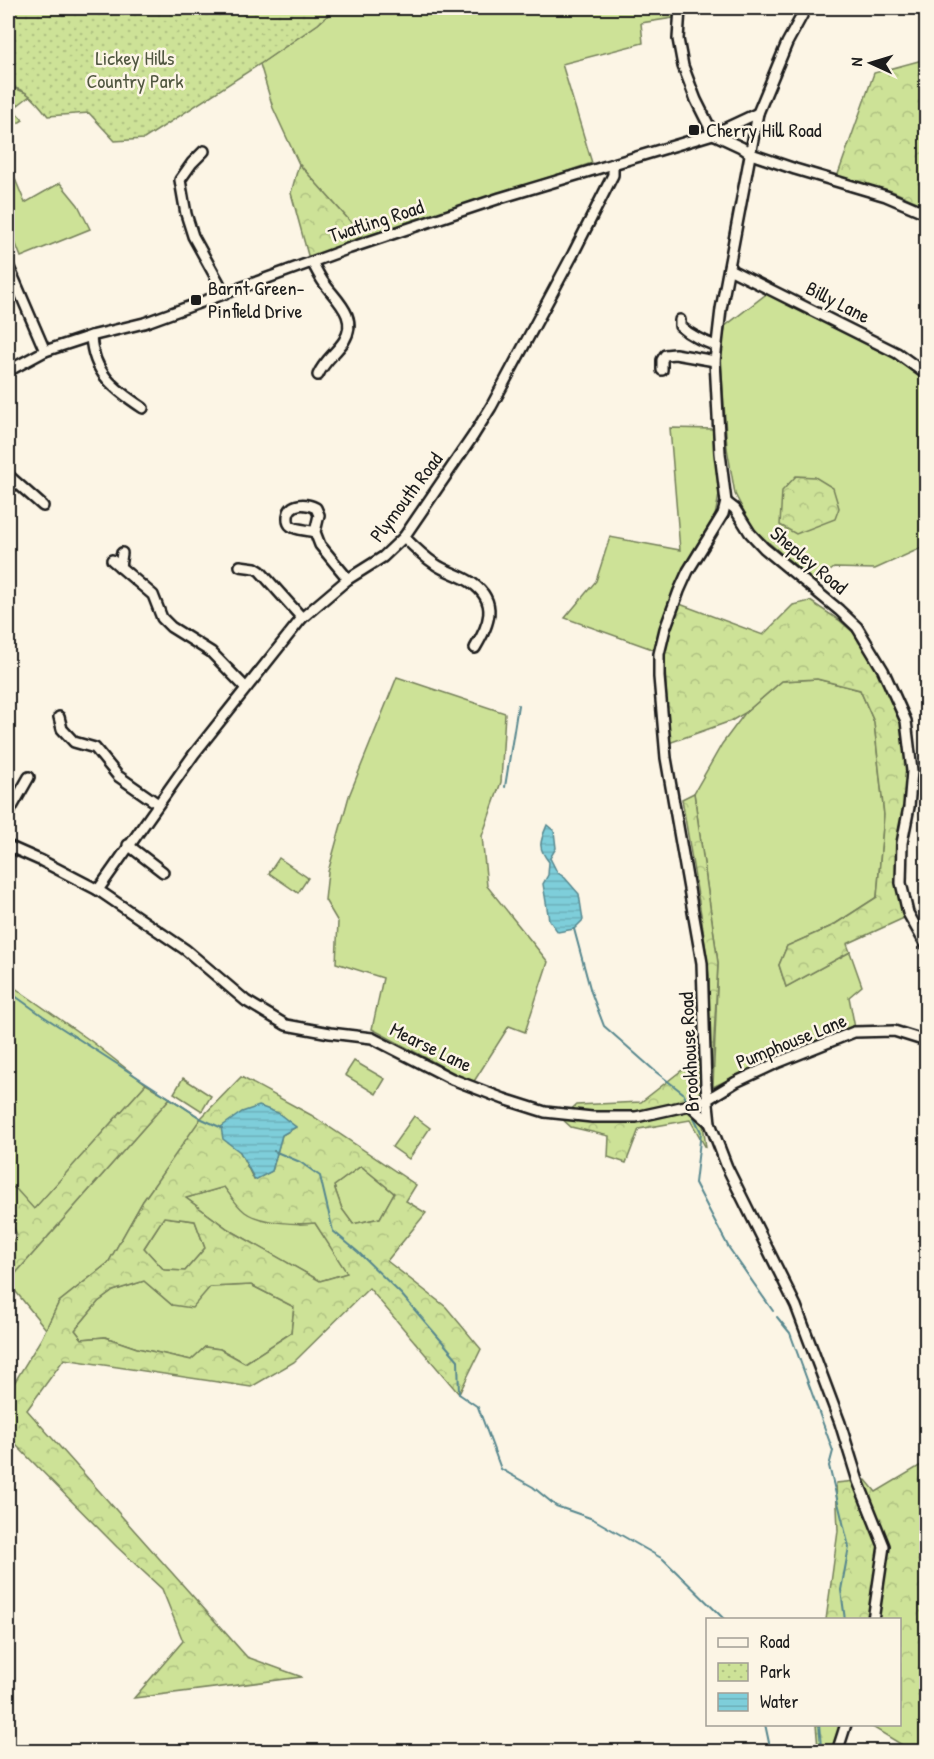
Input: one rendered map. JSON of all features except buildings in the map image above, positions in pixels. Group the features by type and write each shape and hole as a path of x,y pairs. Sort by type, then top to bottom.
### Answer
{"street":[{"path":"680,8 678,39 682,66 713,134 751,154 886,196 927,213"},
{"path":"726,502 720,453 716,346 758,113 787,42 806,8"},
{"name":"Twatling Road","path":"8,371 45,351 144,322 350,248 500,198 713,134 758,113"},
{"path":"204,151 194,155 180,180 186,214 194,236 225,294"},
{"name":"Plymouth Road","path":"98,890 194,754 302,618 348,579 383,557 404,537 491,407 613,175 614,164"},
{"path":"312,262 324,283 343,306 348,316 349,326 344,342 323,364 318,375"},
{"path":"8,265 45,351"},
{"name":"Billy Lane","path":"729,269 897,352 927,374"},
{"path":"680,320 680,326 684,330 716,346"},
{"path":"91,336 91,345 97,363 108,382 116,391 143,408"},
{"path":"662,370 662,360 665,355 675,354 715,361"},
{"path":"8,474 43,506"},
{"name":"Shepley Road","path":"726,502 735,509 750,533 764,549 857,627 883,670 906,721 912,771 909,807 902,843 901,883 908,913 927,945"},
{"name":"Brookhouse Road","path":"726,502 723,514 687,571 665,628 659,654 666,758 702,963 710,1123 727,1167 796,1306 840,1423 858,1481 884,1546 873,1618"},
{"path":"315,532 320,545 348,579"},
{"path":"404,537 429,560 472,583 485,595 489,611 488,626 475,648"},
{"path":"122,553 116,563 153,595 162,618 171,627 211,652 246,688"},
{"path":"240,566 260,571 302,618"},
{"path":"59,717 62,729 74,742 95,748 118,776 158,804"},
{"path":"8,814 28,777"},
{"path":"128,845 163,872"},
{"name":"Mearse Lane","path":"8,846 98,890 186,950 246,1001 286,1025 372,1038 452,1079 545,1112 592,1117 636,1117 708,1099"},
{"name":"Pumphouse Lane","path":"708,1099 736,1082 779,1062 854,1032 894,1031 927,1041"},
{"path":"690,1105 710,1123"},
{"path":"837,1752 846,1726"}],"green space":[{"name":"Lickey Hills Country Park","path":"8,8 336,8 318,24 260,64 144,139 115,141 89,113 48,116 26,93 8,87"},
{"path":"336,8 673,8 673,18 641,23 643,43 562,64 592,163 365,238 299,164 273,108 260,64 318,24"},
{"path":"926,59 926,206 892,191 837,177 874,73"},
{"path":"8,87 31,95 13,109 23,120 8,129"},
{"path":"8,162 25,203 60,183 78,205 90,229 21,257 8,224"},
{"path":"299,164 365,238 309,259 291,193"},
{"path":"769,292 911,367 926,381 926,546 875,569 834,568 815,582 753,529 735,494 727,448 721,362 724,327"},
{"path":"670,428 715,429 719,495 715,516 693,551 675,589 655,650 565,618 596,581 610,537 680,550"},
{"path":"796,476 815,477 833,488 839,508 835,519 796,534 780,525 782,491"},
{"path":"810,601 839,620 863,641 904,727 910,771 896,873 904,918 847,944 850,952 786,987 779,965 787,946 832,926 877,897 884,815 874,722 860,690 817,679 782,681 745,713 731,721 669,743 664,648 677,603 763,635 793,605"},
{"path":"397,677 505,713 501,782 482,836 487,886 548,962 525,1032 509,1026 473,1083 372,1029 383,978 336,963 338,922 325,900 328,872 349,796"},
{"path":"817,679 860,690 874,722 884,815 877,897 832,926 787,946 779,965 786,987 850,952 862,986 849,997 855,1028 783,1055 713,1087 718,963 694,793 722,744 745,713 782,681"},
{"path":"694,793 718,963 712,1074 709,975 682,799"},
{"path":"279,858 308,878 298,893 269,873"},
{"path":"8,983 91,1041 146,1084 29,1215 8,1189"},
{"path":"700,1056 700,1093 690,1101 691,1107 703,1123 706,1148 690,1120 639,1129 626,1163 608,1157 609,1136 571,1127 561,1118 576,1105 641,1102"},
{"path":"354,1061 385,1079 376,1094 345,1075"},
{"path":"241,1077 311,1115 416,1185 406,1201 426,1213 387,1261 446,1307 481,1349 459,1394 369,1288 294,1362 251,1387 64,1359 27,1410 247,1657 302,1677 134,1698 183,1641 162,1589 9,1438 8,1393 41,1339 59,1302 108,1263 143,1201 201,1118","holes":["296,1127 282,1135 272,1171 254,1180 240,1152","361,1166 394,1193 380,1218 353,1224 342,1209 334,1186","224,1187 239,1207 252,1216 279,1222 315,1223 347,1273 320,1281 228,1229 186,1198","164,1217 195,1221 205,1248 185,1271 164,1270 144,1248","144,1281 172,1305 192,1308 210,1287 251,1285 294,1307 291,1333 245,1363 220,1349 205,1347 191,1360 137,1348 105,1337 82,1339 75,1330 98,1302 113,1291"]},
{"path":"183,1078 211,1096 202,1111 174,1093"},
{"path":"146,1084 170,1098 8,1282 8,1248 17,1235 8,1215 8,1184 17,1190 34,1209"},
{"path":"170,1098 202,1119 143,1201 108,1263 59,1302 46,1329 8,1282"},
{"path":"414,1116 430,1128 409,1159 392,1147"},
{"path":"361,1166 394,1193 380,1218 353,1224 342,1209 334,1186"},
{"path":"224,1187 300,1224 315,1223 348,1273 320,1281 228,1229 186,1198"},
{"path":"164,1217 195,1221 205,1248 185,1271 164,1270 144,1248"},
{"path":"144,1281 172,1305 210,1287 251,1285 294,1307 291,1333 245,1363 220,1349 205,1347 191,1360 137,1348 105,1337 82,1339 75,1330 98,1302 113,1291"},
{"path":"926,1462 926,1751 912,1751 871,1726 901,1726 901,1618 826,1618 838,1531 836,1483 866,1480 876,1492"},
{"path":"816,1726 846,1726 837,1751 815,1752 818,1748"}],"water":[{"path":"547,825 554,831 556,848 550,858 557,872 579,894 583,920 574,929 558,932 549,920 543,884 548,875 549,862 541,844"},
{"path":"259,1106 278,1113 296,1127 282,1135 272,1171 255,1180 240,1152 223,1139 221,1127 242,1112"}],"waterway":[{"path":"505,787 518,705"},
{"path":"574,929 591,992 604,1026 683,1093 687,1101"},
{"path":"8,991 202,1119 222,1128"},
{"path":"691,1111 701,1132 695,1183 729,1248 773,1311"},
{"path":"274,1151 300,1162 320,1176 333,1231 401,1294 458,1360 459,1394 478,1407 501,1469 533,1487 556,1506 593,1519 663,1559 723,1618"},
{"path":"777,1317 790,1333 833,1451 829,1466 849,1547 841,1590 845,1618"},
{"path":"765,1726 771,1752"},
{"path":"819,1726 820,1752"}],"place":[{"name":"Cherry Hill Road","path":"694,130"},
{"name":"Barnt Green- Pinfield Drive","path":"196,300"}]}
